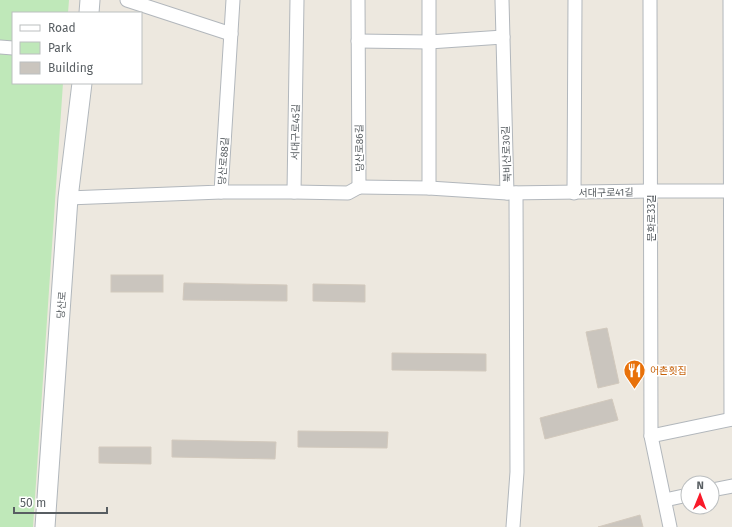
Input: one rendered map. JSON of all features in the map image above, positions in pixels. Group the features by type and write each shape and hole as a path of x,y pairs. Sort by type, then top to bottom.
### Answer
{"main road":[{"path":"89,12 90,0"},
{"name":"당산로","path":"45,527 68,198 82,84"}],"street":[{"path":"127,0 231,34"},
{"name":"당산로88길","path":"68,198 221,192 233,0"},
{"name":"서대구로45길","path":"294,192 297,0"},
{"name":"당산로86길","path":"358,0 360,187 429,188"},
{"path":"429,0 429,188"},
{"name":"북비산로30길","path":"429,188 511,193 502,37 502,0"},
{"path":"574,193 575,0"},
{"name":"문화로33길","path":"650,0 651,436 670,527"},
{"path":"651,436 731,419 730,0"},
{"path":"358,41 429,42 502,37"},
{"path":"0,47 12,48"},
{"path":"221,192 348,193 360,187"},
{"name":"서대구로41길","path":"511,193 731,191"},
{"path":"511,193 517,472 512,527"},
{"path":"720,488 732,486"},
{"path":"665,500 680,497"}],"green space":[{"path":"0,0 69,0 68,12 12,12 12,84 63,84 33,527 0,527"}],"building":[{"path":"111,275 163,275 163,292 111,292"},
{"path":"184,283 287,285 287,301 183,300"},
{"path":"313,284 365,285 365,302 313,301"},
{"path":"607,328 619,383 598,388 586,332"},
{"path":"392,353 486,354 486,371 392,370"},
{"path":"612,399 618,420 545,439 540,418"},
{"path":"298,431 388,432 387,448 298,447"},
{"path":"172,440 276,442 275,459 172,457"},
{"path":"99,447 151,447 151,464 99,463"},
{"path":"640,515 643,527 598,527"}],"place":[{"name":"어촌횟집","path":"635,390"}]}
